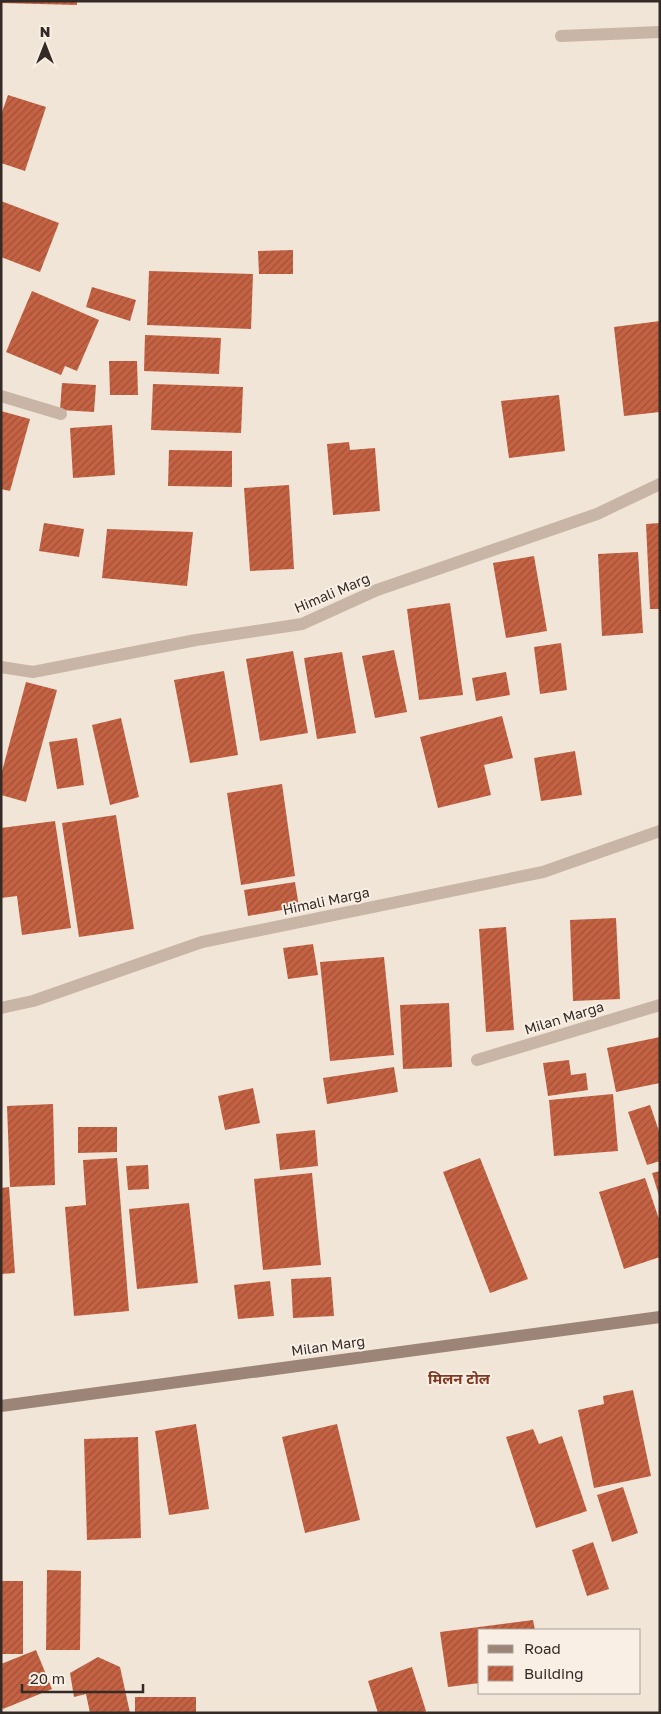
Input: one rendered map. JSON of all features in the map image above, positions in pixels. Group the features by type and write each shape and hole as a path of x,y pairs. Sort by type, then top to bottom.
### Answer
{"main road":[{"name":"Milan Marg","path":"1,1406 660,1317"}],"street":[{"path":"561,36 660,32"},
{"path":"1,396 61,414"},
{"name":"Himali Marg","path":"1,667 34,672 196,640 302,624 377,590 597,514 660,484"},
{"name":"Himali Marga","path":"1,1008 34,1001 202,942 544,872 660,831"},
{"name":"Milan Marga","path":"477,1060 660,1005"}],"building":[{"path":"1,1 77,1 77,5 1,3"},
{"path":"8,95 46,107 25,171 1,163 1,115"},
{"path":"1,201 59,223 40,272 1,257"},
{"path":"293,250 293,274 259,274 258,251"},
{"path":"149,271 253,274 251,329 147,325"},
{"path":"92,287 136,300 130,321 86,307"},
{"path":"32,291 99,320 77,371 65,366 61,375 6,352"},
{"path":"660,321 660,412 624,416 614,327"},
{"path":"145,335 221,338 219,374 144,371"},
{"path":"109,361 137,361 138,395 110,395"},
{"path":"62,383 96,385 94,412 60,410"},
{"path":"153,384 243,387 241,433 151,430"},
{"path":"559,395 565,451 509,458 501,401"},
{"path":"1,411 30,419 10,491 1,489"},
{"path":"112,425 115,475 73,478 70,428"},
{"path":"349,442 350,450 375,448 380,511 333,515 327,444"},
{"path":"169,450 232,451 232,487 168,486"},
{"path":"289,485 294,569 250,571 244,488"},
{"path":"44,523 84,529 79,557 39,551"},
{"path":"660,523 660,609 650,609 646,524"},
{"path":"107,529 193,532 187,586 102,578"},
{"path":"638,552 643,633 602,636 598,554"},
{"path":"534,556 547,631 506,638 493,563"},
{"path":"450,603 463,695 419,700 407,609"},
{"path":"561,643 567,690 540,694 534,647"},
{"path":"394,650 407,712 375,718 362,656"},
{"path":"293,651 308,733 260,741 246,659"},
{"path":"342,652 356,733 317,739 304,658"},
{"path":"224,671 238,755 190,763 174,680"},
{"path":"506,672 510,695 476,701 472,678"},
{"path":"26,682 57,690 26,802 1,795 1,775"},
{"path":"502,716 513,758 484,765 491,795 438,808 420,737"},
{"path":"121,718 139,797 110,805 92,725"},
{"path":"77,738 84,785 57,789 49,742"},
{"path":"575,751 582,795 541,801 534,758"},
{"path":"282,784 295,876 241,885 227,793"},
{"path":"116,815 134,929 79,937 62,823"},
{"path":"55,821 71,928 22,935 17,896 1,898 1,828"},
{"path":"295,882 299,907 248,916 244,890"},
{"path":"616,918 620,999 573,1001 570,920"},
{"path":"506,927 514,1030 486,1032 479,929"},
{"path":"313,944 318,975 288,979 283,948"},
{"path":"384,957 394,1055 330,1061 320,962"},
{"path":"449,1003 452,1067 403,1069 400,1005"},
{"path":"660,1037 660,1083 616,1092 607,1048"},
{"path":"569,1060 571,1075 586,1073 588,1090 548,1096 543,1063"},
{"path":"394,1067 398,1092 327,1104 323,1078"},
{"path":"253,1088 260,1123 225,1130 218,1096"},
{"path":"613,1094 618,1151 554,1156 549,1100"},
{"path":"53,1104 55,1185 10,1187 7,1106"},
{"path":"650,1105 660,1134 660,1161 647,1165 628,1112"},
{"path":"78,1127 117,1127 117,1152 78,1153"},
{"path":"315,1130 318,1166 280,1170 276,1134"},
{"path":"117,1158 129,1311 74,1316 65,1207 86,1205 83,1160"},
{"path":"480,1158 528,1279 490,1293 443,1172"},
{"path":"148,1165 149,1189 128,1190 126,1166"},
{"path":"660,1171 660,1196 659,1196 652,1173"},
{"path":"312,1173 321,1265 263,1270 254,1179"},
{"path":"645,1178 660,1222 660,1257 624,1269 599,1192"},
{"path":"9,1187 15,1273 1,1274 1,1188"},
{"path":"189,1203 198,1283 137,1289 129,1209"},
{"path":"331,1277 334,1316 293,1318 291,1279"},
{"path":"270,1281 274,1316 238,1319 234,1285"},
{"path":"633,1390 651,1476 594,1488 578,1410 604,1404 603,1396"},
{"path":"196,1424 209,1509 169,1515 155,1431"},
{"path":"337,1424 360,1520 305,1533 282,1437"},
{"path":"533,1429 539,1444 562,1436 587,1511 536,1528 506,1437"},
{"path":"138,1437 141,1538 87,1540 84,1439"},
{"path":"623,1487 638,1533 612,1542 597,1495"},
{"path":"593,1542 609,1589 587,1596 572,1550"},
{"path":"47,1570 81,1571 80,1650 46,1650"},
{"path":"1,1581 23,1581 23,1654 1,1654"},
{"path":"533,1620 535,1629 478,1629 478,1683 448,1687 440,1632"},
{"path":"36,1650 52,1689 3,1709 1,1705 1,1664"},
{"path":"98,1657 120,1667 130,1713 90,1713 86,1694 74,1697 70,1673"},
{"path":"412,1667 426,1711 422,1713 378,1713 368,1681"},
{"path":"135,1697 196,1697 196,1713 135,1713"}],"district":[{"name":"मिलन टोल","path":"459,1379"}]}
